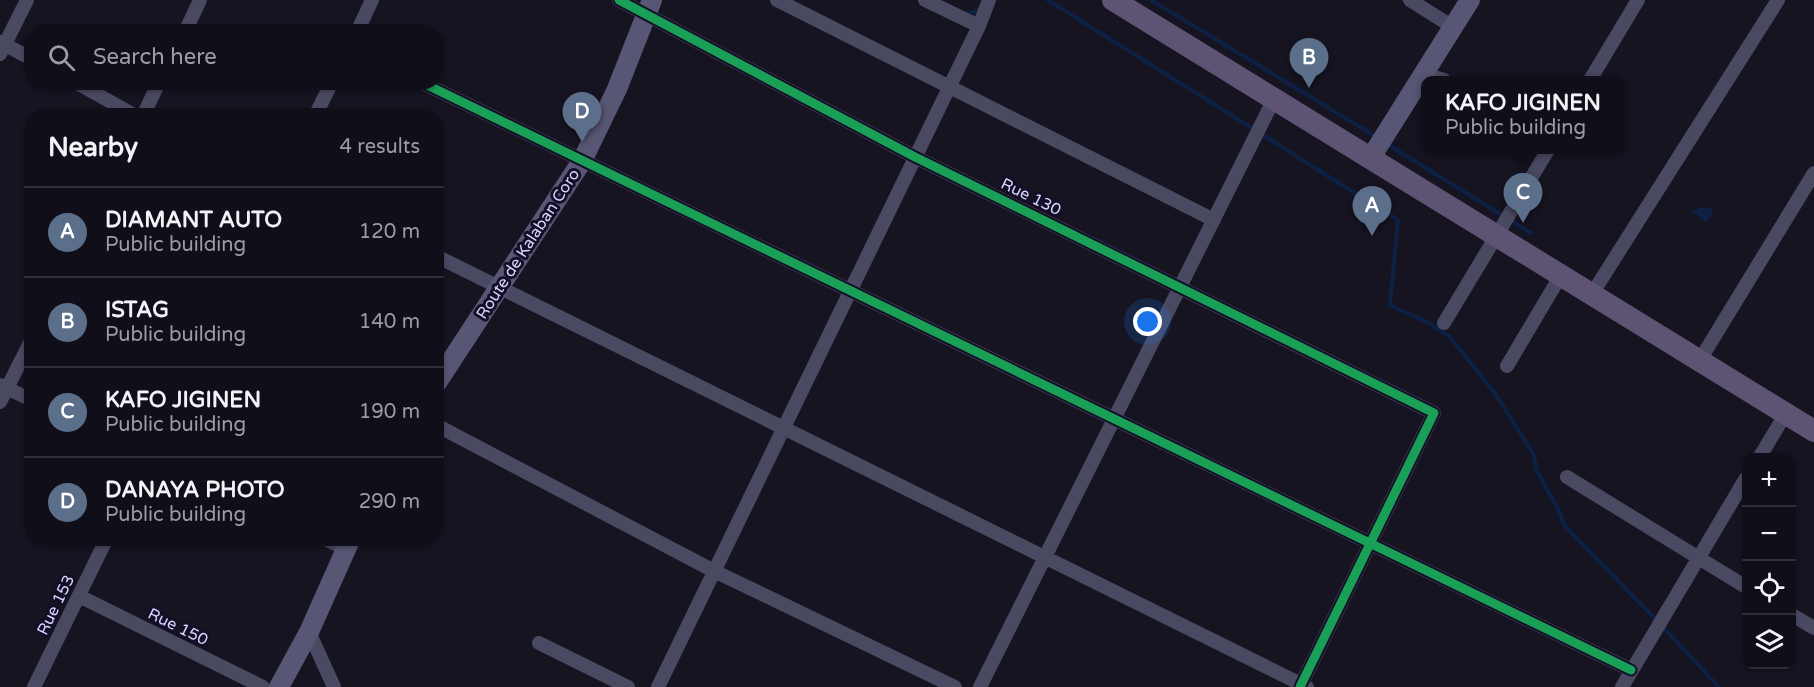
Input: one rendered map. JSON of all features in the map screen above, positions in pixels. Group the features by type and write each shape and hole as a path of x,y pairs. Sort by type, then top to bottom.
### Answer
{"main road":[{"path":"1113,0 1814,430"},
{"path":"1424,74 1470,0"},
{"name":"Route de Kalaban Coro","path":"444,372 582,161 617,89 649,8"},
{"path":"1370,159 1421,79"},
{"path":"279,687 309,632 347,546"}],"street":[{"path":"24,56 2,47 27,0"},
{"path":"189,24 200,0"},
{"path":"361,24 372,0"},
{"name":"Rue 130","path":"619,0 649,8 915,157 1434,413 1370,543"},
{"path":"777,0 1214,220"},
{"path":"925,0 979,26"},
{"path":"658,687 979,26 989,0"},
{"path":"1410,0 1453,27"},
{"path":"1593,76 1638,0"},
{"path":"1592,294 1778,0"},
{"path":"1424,74 1430,76"},
{"path":"89,90 122,108"},
{"path":"147,108 155,90"},
{"path":"319,108 328,90"},
{"path":"437,90 1631,670"},
{"path":"980,687 1274,99"},
{"path":"1444,323 1546,154"},
{"path":"1700,360 1814,173"},
{"path":"444,260 1303,686 1370,543"},
{"path":"1507,366 1561,275"},
{"path":"0,402 3,387 24,352"},
{"path":"3,387 24,396"},
{"path":"1762,453 1786,413"},
{"path":"444,429 714,572 955,687"},
{"path":"1567,477 1742,585"},
{"path":"1622,687 1742,485"},
{"name":"Rue 153","path":"34,687 103,546"},
{"name":"Rue 150","path":"79,596 263,687"},
{"path":"1796,618 1814,628"},
{"path":"309,632 334,687"},
{"path":"539,643 628,687"}],"water":[{"path":"1701,207 1711,208 1713,211 1706,222 1695,213 1690,212"}],"waterway":[{"path":"1048,0 1255,130"},
{"path":"1151,0 1375,136"},
{"path":"966,14 980,8"},
{"path":"1261,134 1398,220 1390,305 1431,324 1450,337 1494,392 1533,453 1537,471 1564,525 1657,621"},
{"path":"1387,144 1531,233"},
{"path":"1662,626 1719,687"}],"cycle path":[{"path":"619,0 915,157 1434,413 1300,687"},
{"path":"437,90 1631,670"}],"place":[{"name":"ISTAG","path":"1309,88"},
{"name":"DANAYA PHOTO","path":"582,142"},
{"name":"KAFO JIGINEN","path":"1523,223"},
{"name":"DIAMANT AUTO","path":"1372,236"}]}
